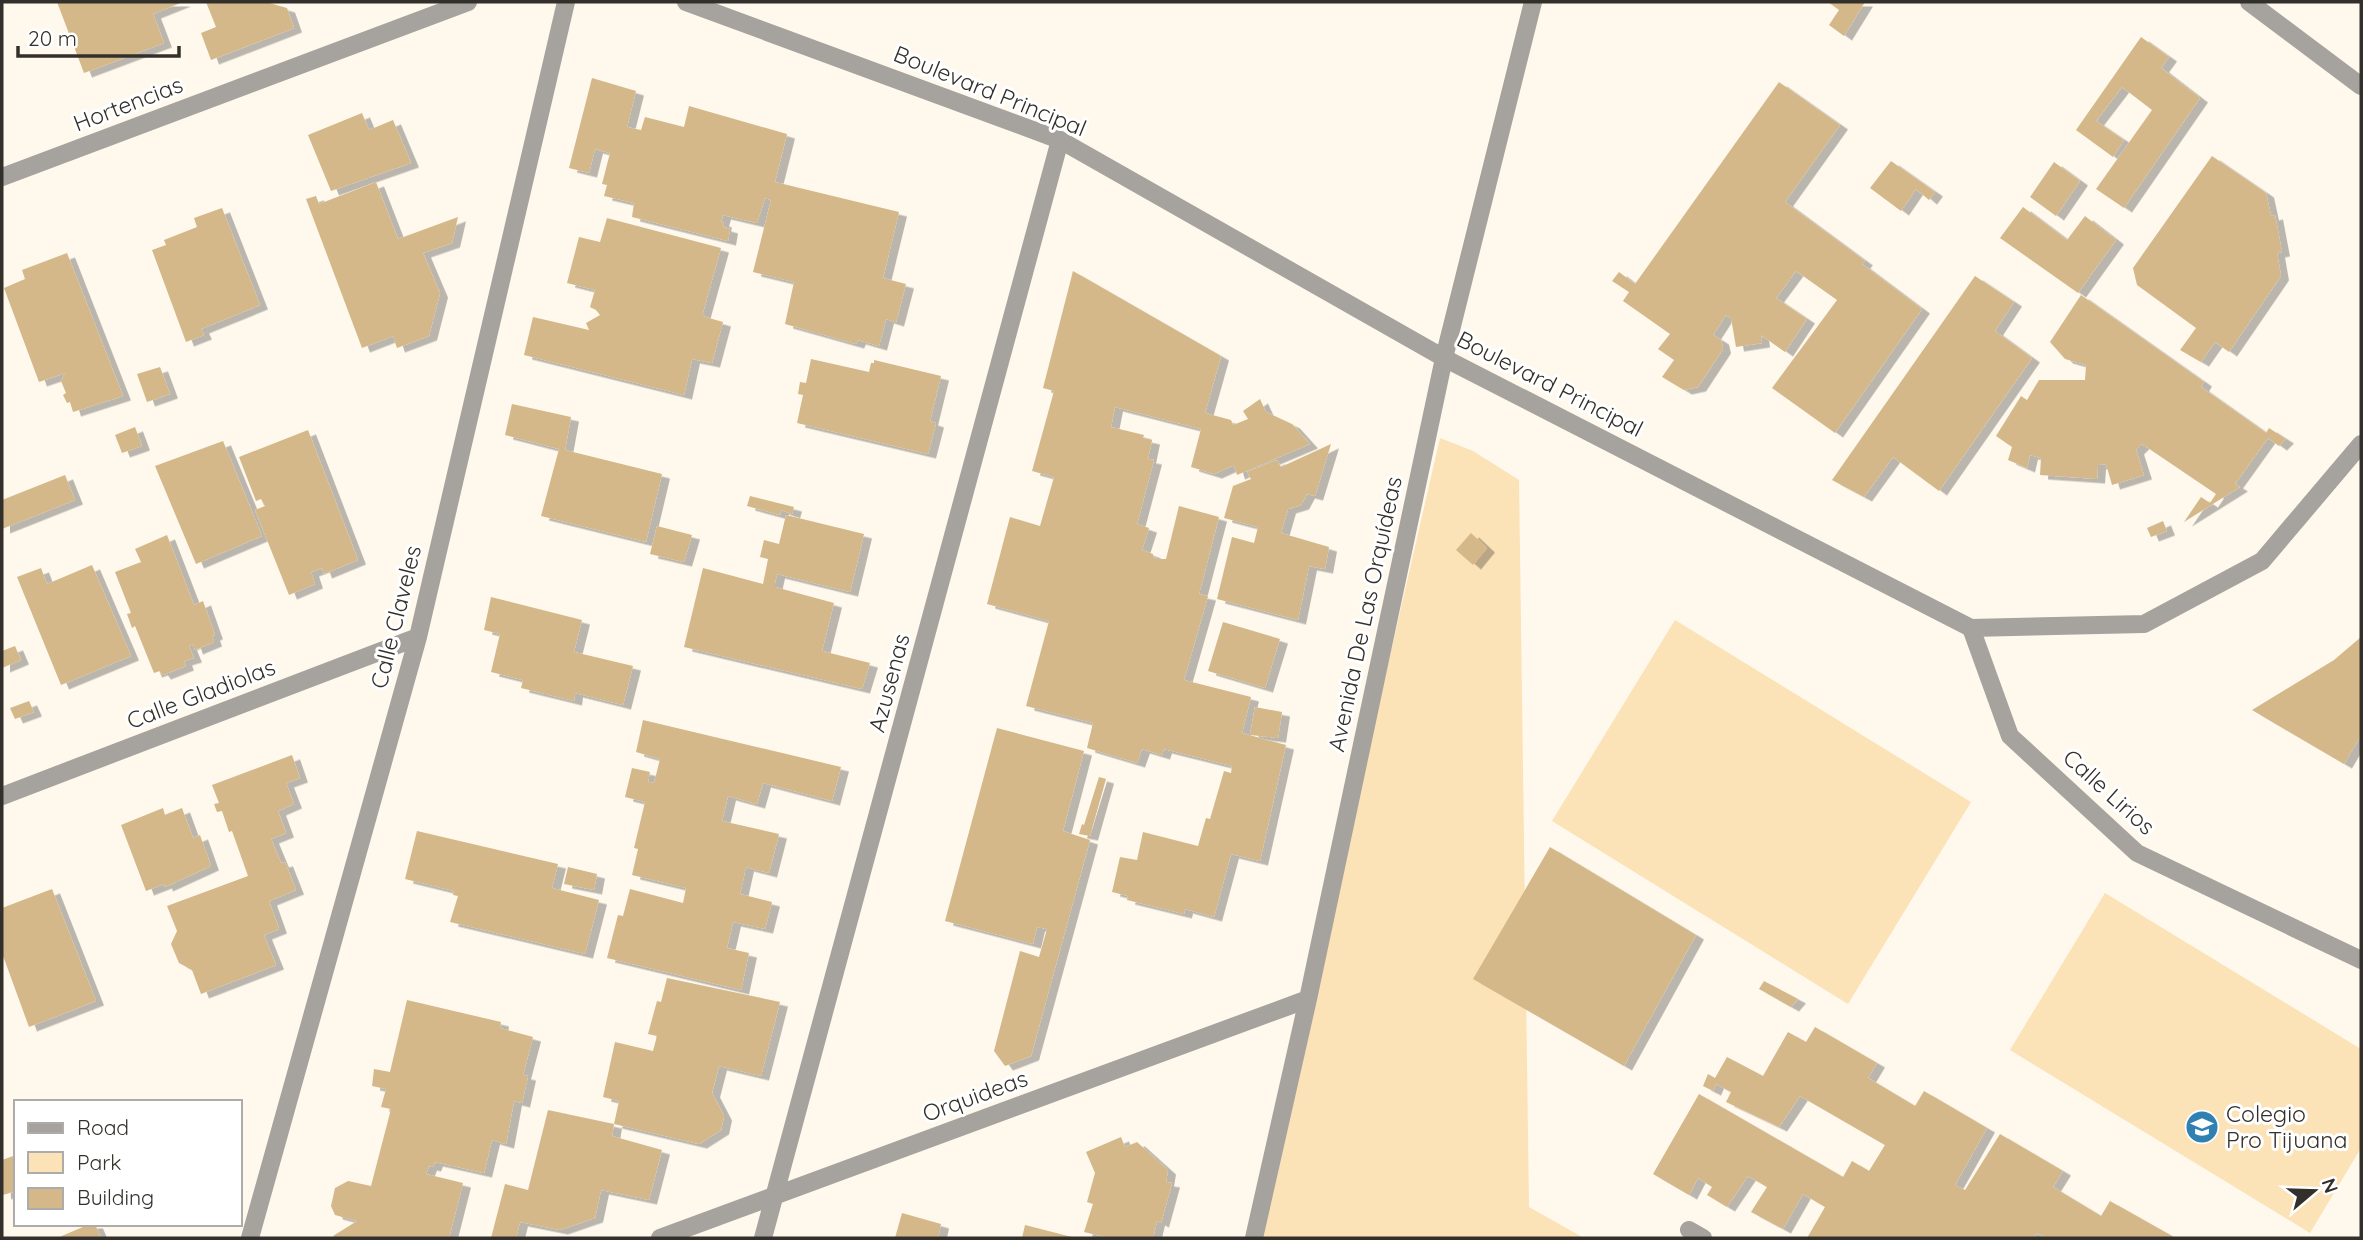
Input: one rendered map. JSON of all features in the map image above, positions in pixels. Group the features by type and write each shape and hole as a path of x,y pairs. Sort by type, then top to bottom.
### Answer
{"street":[{"name":"Hortencias","path":"2,177 468,2"},
{"name":"Calle Claveles","path":"250,1238 418,637 566,2"},
{"name":"Boulevard Principal","path":"685,2 1060,140 1444,358 1970,628 2144,624 2262,561 2361,444"},
{"name":"Avenida De Las Orquídeas","path":"1254,1238 1308,999 1444,358 1533,2"},
{"path":"2249,2 2361,86"},
{"name":"Azusenas","path":"763,1238 1060,140"},
{"name":"Calle Lirios","path":"1970,628 2010,736 2137,853 2361,960"},
{"name":"Calle Gladiolas","path":"2,796 418,637"},
{"name":"Orquideas","path":"660,1238 1308,999"}],"green space":[{"path":"1440,438 1473,451 1519,480 1529,1207 1584,1238 1261,1238 1312,995"},
{"path":"1675,620 1971,802 1848,1004 1552,821"},
{"path":"2105,893 2361,1049 2361,1148 2310,1233 2010,1050"}],"building":[{"path":"57,2 183,2 153,14 164,43 84,73"},
{"path":"206,2 266,2 287,8 294,28 211,60 201,33 216,27"},
{"path":"1828,2 1865,2 1844,36 1829,25 1839,10"},
{"path":"2141,37 2169,57 2161,68 2200,98 2124,208 2096,189 2152,110 2122,87 2096,121 2124,140 2113,157 2076,130"},
{"path":"592,78 636,91 627,127 641,130 645,117 684,127 689,106 787,134 775,182 899,212 883,278 906,284 896,322 886,319 879,346 858,340 856,344 785,324 794,282 753,272 771,200 765,198 757,223 723,215 723,227 730,229 728,241 632,217 634,203 604,196 607,185 602,184 610,153 595,149 589,173 569,168"},
{"path":"1779,82 1840,125 1785,202 1865,261 1862,264 1922,309 1835,433 1772,388 1837,300 1796,271 1776,298 1807,319 1785,352 1761,335 1762,343 1736,347 1731,318 1726,315 1713,335 1721,340 1723,349 1698,387 1684,390 1662,377 1674,360 1658,349 1670,334 1623,301 1629,292 1612,281 1619,272 1635,284"},
{"path":"362,113 369,130 393,120 411,163 331,191 308,135"},
{"path":"2212,156 2266,193 2271,216 2275,215 2282,252 2277,253 2281,276 2229,352 2215,342 2201,362 2180,350 2196,328 2137,285 2133,268"},
{"path":"1891,161 1935,192 1929,200 1916,189 1901,211 1870,188"},
{"path":"2054,162 2080,181 2056,216 2030,197"},
{"path":"376,182 398,239 458,217 452,243 423,253 440,293 429,336 397,348 393,336 362,348 306,199 316,196 319,204"},
{"path":"2023,207 2067,240 2085,216 2116,240 2078,293 2000,238"},
{"path":"222,208 260,305 201,329 204,335 186,342 152,250 166,245 164,240 197,227 194,218"},
{"path":"607,218 721,248 702,316 723,322 712,363 692,359 684,395 524,355 533,317 589,330 586,323 600,315 590,307 595,290 567,283 579,237 600,242"},
{"path":"67,253 123,396 73,412 70,402 67,403 63,395 66,393 61,381 65,373 39,382 4,288 25,279 22,270"},
{"path":"1073,271 1221,356 1205,413 1231,420 1233,425 1248,419 1243,411 1260,399 1266,412 1292,424 1310,444 1237,475 1234,465 1214,474 1191,467 1201,429 1115,407 1111,427 1144,435 1143,438 1152,440 1148,459 1154,460 1137,524 1149,528 1142,550 1153,554 1157,559 1166,559 1179,506 1219,517 1199,594 1208,596 1184,680 1251,697 1242,733 1286,745 1260,861 1231,854 1214,917 1185,909 1184,914 1127,900 1128,896 1112,892 1120,857 1137,860 1143,832 1198,846 1206,818 1210,819 1224,771 1231,773 1232,766 1164,749 1162,755 1142,749 1137,763 1087,748 1093,723 1026,706 1049,621 987,604 1010,517 1040,526 1054,477 1032,471 1054,391 1043,388"},
{"path":"1975,276 2014,302 1995,331 2032,358 1939,491 1893,457 1864,497 1832,480"},
{"path":"2081,295 2204,382 2201,387 2266,433 2269,428 2286,439 2279,446 2268,438 2235,484 2240,487 2184,522 2201,497 2210,503 2216,494 2142,444 2136,450 2144,475 2112,485 2106,464 2098,465 2097,479 2040,475 2041,458 2030,455 2027,468 2008,460 2012,447 1996,436 2021,396 2027,400 2039,380 2085,380 2086,365 2065,359 2050,342"},
{"path":"811,359 869,372 874,360 941,376 930,421 936,423 928,454 797,423 803,395 798,394 800,382 806,383"},
{"path":"160,367 170,394 147,402 137,374"},
{"path":"512,404 571,417 565,450 662,474 646,542 541,516 559,449 505,435"},
{"path":"135,427 142,446 122,453 115,435"},
{"path":"308,430 358,560 324,574 322,568 311,572 315,584 289,595 255,510 265,506 261,499 256,501 239,457"},
{"path":"223,441 262,536 196,564 155,466"},
{"path":"1331,444 1315,496 1307,494 1301,505 1288,509 1281,533 1329,547 1325,569 1309,566 1298,620 1217,599 1232,537 1254,543 1258,527 1224,518 1233,486 1251,479 1247,472 1277,460 1281,467"},
{"path":"65,475 75,500 2,529 2,500"},
{"path":"750,496 794,507 792,514 781,510 780,515 747,506"},
{"path":"786,515 864,534 850,592 777,574 775,583 775,587 834,603 822,651 870,663 862,689 684,647 703,568 763,584 768,559 760,557 764,540 779,544"},
{"path":"2163,521 2167,531 2151,537 2147,528"},
{"path":"657,526 692,535 684,562 650,554"},
{"path":"1471,533 1487,548 1473,565 1456,550"},
{"path":"167,535 194,605 203,601 215,635 212,636 214,642 195,650 193,644 189,646 194,658 184,661 186,666 163,675 160,671 154,673 135,626 132,628 127,614 131,613 115,572 141,562 135,549"},
{"path":"92,565 131,656 61,685 17,577 41,568 47,584"},
{"path":"491,597 582,620 574,652 633,666 623,705 575,693 574,701 521,688 523,680 491,672 500,634 484,630"},
{"path":"1223,622 1280,639 1265,688 1208,671"},
{"path":"2361,637 2361,735 2344,764 2252,710 2334,660"},
{"path":"15,646 21,660 2,668 2,651"},
{"path":"29,701 34,712 15,719 10,708"},
{"path":"1255,707 1282,712 1278,738 1250,735"},
{"path":"643,720 841,767 832,801 763,783 757,804 728,796 722,821 779,834 769,873 746,867 740,894 772,902 765,929 733,922 727,948 749,953 741,990 607,958 618,915 623,916 630,889 683,903 686,888 632,875 638,849 634,848 645,802 625,797 632,768 650,772 648,782 654,783 660,759 636,752"},
{"path":"997,728 1084,751 1063,831 1090,840 1031,1056 1005,1066 994,1051 1020,951 1039,957 1047,929 1037,927 1033,944 945,921"},
{"path":"292,755 300,778 286,783 294,804 278,811 286,833 271,839 281,863 285,862 296,890 269,901 279,929 264,935 276,965 201,994 192,970 179,963 171,944 177,931 167,906 248,876 232,831 229,832 222,811 217,812 214,804 219,803 212,785"},
{"path":"1099,777 1106,779 1090,836 1079,834 1082,824 1084,825"},
{"path":"163,808 165,815 182,808 193,838 200,835 211,866 165,887 164,884 146,891 121,825"},
{"path":"417,831 558,864 552,888 599,900 585,954 450,922 458,896 453,895 454,891 405,879"},
{"path":"1550,847 1696,935 1624,1066 1473,979"},
{"path":"568,867 597,874 594,890 564,884"},
{"path":"52,889 96,1001 29,1027 2,953 2,908"},
{"path":"667,978 780,1002 761,1076 719,1066 712,1093 724,1116 721,1130 699,1144 614,1124 619,1101 603,1097 615,1042 653,1051 657,1036 648,1034"},
{"path":"1764,981 1798,999 1791,1007 1759,989"},
{"path":"407,1000 501,1022 500,1028 533,1037 523,1075 528,1076 522,1103 514,1101 506,1144 492,1140 484,1173 435,1162 433,1167 429,1166 426,1174 463,1183 449,1238 335,1238 333,1236 357,1221 335,1215 331,1206 335,1188 348,1181 371,1186 391,1109 381,1107 386,1089 372,1086 374,1069 390,1072"},
{"path":"1815,1027 1877,1063 1868,1078 1915,1106 1924,1091 1987,1128 1955,1185 1965,1190 2000,1134 2063,1171 2053,1187 2101,1216 2110,1201 2172,1236 2046,1238 2037,1233 2033,1238 1807,1238 1825,1207 1803,1194 1783,1229 1751,1212 1767,1187 1748,1176 1727,1207 1707,1195 1712,1187 1698,1178 1689,1195 1653,1174 1699,1094 1843,1177 1852,1161 1869,1171 1885,1145 1800,1096 1779,1127 1726,1102 1731,1092 1716,1084 1713,1091 1703,1086 1708,1074 1715,1078 1727,1057 1763,1076 1788,1032 1806,1042"},
{"path":"548,1110 614,1124 612,1136 662,1150 649,1200 601,1190 595,1218 560,1230 520,1222 516,1238 491,1238 505,1184 528,1190"},
{"path":"1121,1137 1125,1147 1137,1142 1168,1170 1166,1182 1172,1183 1161,1223 1157,1221 1153,1238 1109,1238 1084,1232 1093,1204 1087,1202 1095,1173 1086,1152"},
{"path":"14,1156 14,1192 3,1195 2,1160"},
{"path":"902,1213 941,1224 938,1238 895,1238"},
{"path":"1025,1225 1072,1237 1072,1238 1022,1238"},
{"path":"85,1226 96,1226 101,1238 57,1238"}],"place":[{"name":"Colegio Pro Tijuana","path":"2202,1127"}]}
